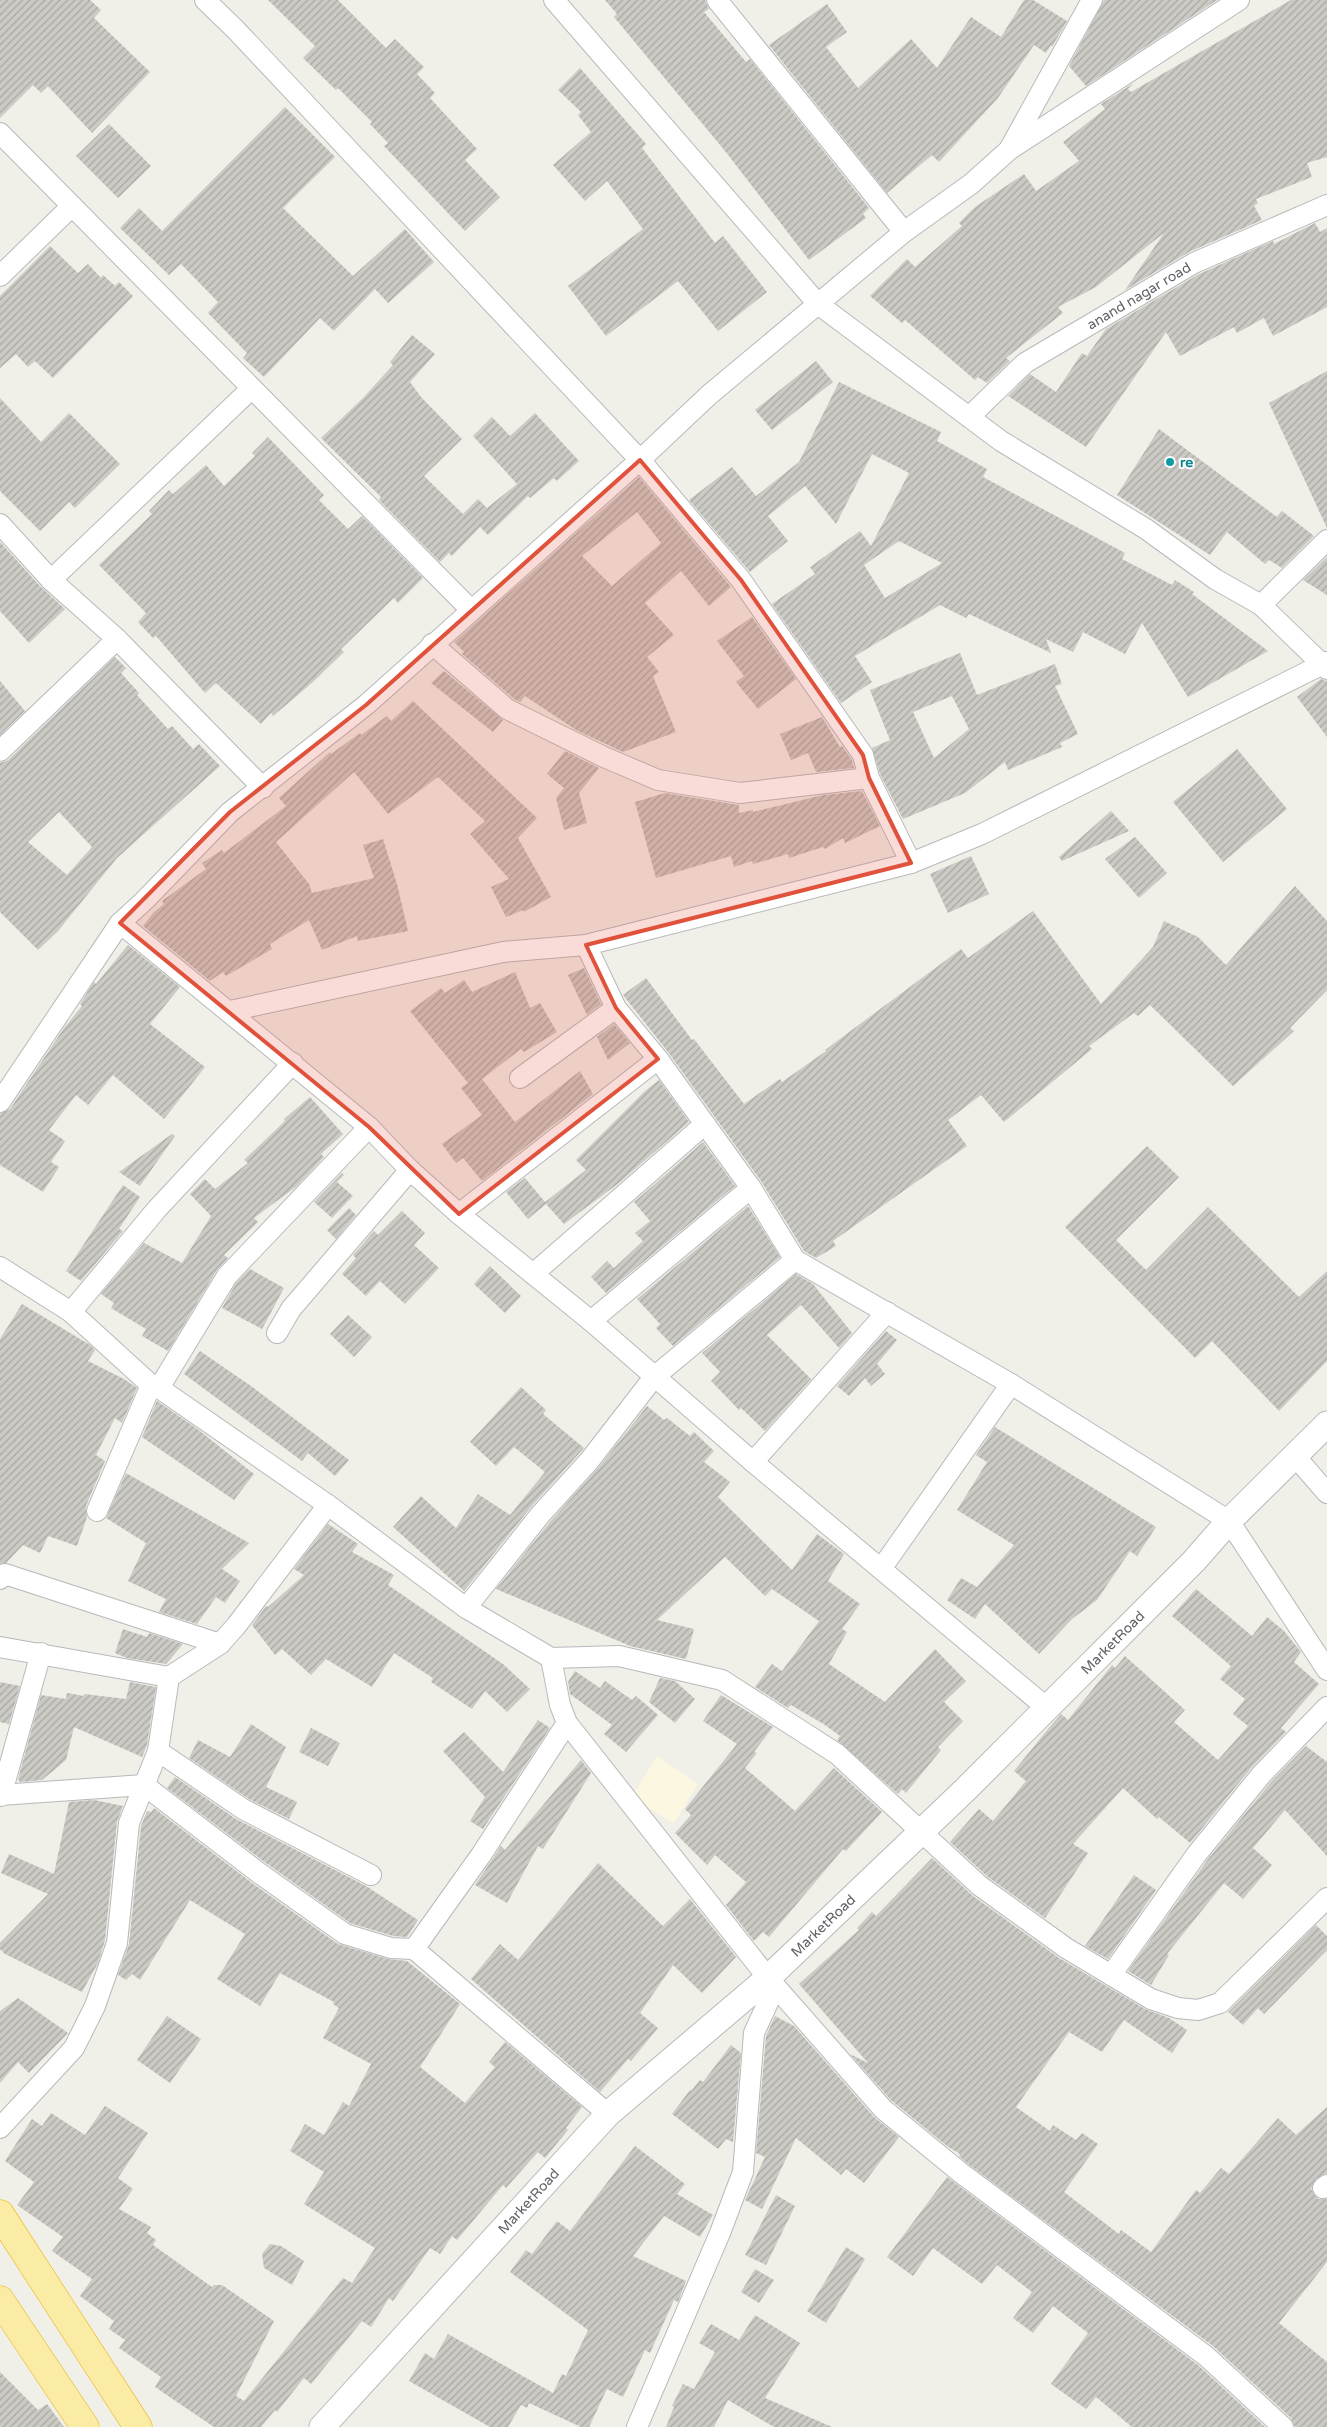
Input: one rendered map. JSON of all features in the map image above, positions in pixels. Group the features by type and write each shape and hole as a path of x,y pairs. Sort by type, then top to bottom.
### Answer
{"highway":[{"path":"0,2214 138,2427"},
{"path":"0,2300 85,2427"}],"street":[{"path":"205,0 242,36 640,460 741,580 863,755 869,778 911,863"},
{"path":"230,1011 503,952 586,945 911,863 982,834 1325,665 1261,605 1214,578 1146,529 1001,440 818,304 554,0"},
{"path":"718,0 904,232"},
{"path":"1009,150 1092,0"},
{"path":"0,1102 120,923 145,900 230,812 263,788 366,705 640,460 709,395 904,232 971,184 1009,150 1239,0"},
{"path":"0,133 471,610"},
{"name":"anand nagar road","path":"969,417 1025,363 1194,263 1327,205"},
{"path":"0,276 72,206"},
{"path":"51,580 251,389"},
{"path":"0,524 51,580 117,639 263,788"},
{"path":"1261,605 1327,540"},
{"path":"0,751 117,639"},
{"path":"432,644 507,710 604,757 658,780 740,793 869,778"},
{"path":"120,923 230,1011 369,1127 410,1170 459,1214 590,1321 753,1462 1047,1708"},
{"path":"586,945 616,1008 658,1059 751,1188 795,1260 1011,1384 1229,1521 1327,1670"},
{"path":"520,1078 616,1008"},
{"path":"459,1214 658,1059"},
{"path":"71,1312 156,1209 293,1063"},
{"path":"532,1274 705,1124"},
{"path":"97,1510 154,1387 227,1276 369,1127"},
{"path":"277,1333 291,1309 410,1170"},
{"path":"590,1321 751,1188"},
{"path":"466,1608 540,1515 589,1461 654,1377 795,1260"},
{"path":"0,1267 71,1312 154,1387 328,1505 466,1608 551,1658 619,1656 722,1680 837,1754 980,1886 1066,1948 1151,1999 1178,2008 1198,2010 1220,2003 1327,1898"},
{"path":"753,1462 887,1312"},
{"path":"881,1569 1011,1384"},
{"name":"MarketRoad","path":"322,2427 608,2114 771,1982 1194,1561 1229,1521 1327,1424"},
{"path":"1294,1455 1327,1493"},
{"path":"0,1646 169,1677 220,1644 236,1626 328,1505"},
{"path":"0,1579 5,1574 220,1644"},
{"path":"41,1653 1,1796 144,1785 252,1868 345,1934 390,1948 414,1949 608,2114"},
{"path":"551,1658 560,1706 567,1723 771,1982 883,2109 961,2173 1206,2356 1283,2427"},
{"path":"0,2128 74,2048 96,2006 117,1943 129,1823 158,1751 169,1677"},
{"path":"1111,1975 1202,1848 1261,1775 1327,1707"},
{"path":"414,1949 481,1855 567,1723"},
{"path":"158,1751 243,1809 371,1875"},
{"path":"637,2427 720,2233 743,2172 754,2033 771,1982"}],"highlighted area":[{"path":"640,460 741,580 863,755 869,778 911,863 586,945 616,1008 658,1059 459,1214 369,1127 120,923 230,812 366,705"}],"shaded area":[{"path":"657,1756 698,1784 674,1823 631,1798"}],"building":[{"path":"0,0 90,0 101,10 94,18 150,72 92,133 48,86 41,93 33,85 0,118"},
{"path":"268,0 338,0 386,48 395,39 424,67 417,74 435,93 430,98 477,149 465,160 500,197 465,231 384,146 388,143 370,124 372,122 338,88 336,90 303,58 315,46"},
{"path":"605,0 705,0 709,9 704,12 746,62 750,59 869,208 863,214 866,218 809,260 725,151 614,17 617,14"},
{"path":"1024,0 1033,0 1067,21 1052,47 1051,45 1046,53 1034,45 998,98 939,162 932,155 887,193 769,45 827,4 847,32 826,47 858,88 911,39 937,68 971,17 1001,37"},
{"path":"1104,0 1217,0 1086,86 1069,66"},
{"path":"1291,0 1327,0 1327,157 1307,163 1312,177 1256,199 1258,203 1254,206 1262,220 1189,252 1125,290 1164,233 1096,287 1058,307 1063,313 1006,358 1010,361 987,383 978,377 975,380 905,320 902,323 870,296 907,259 915,267 962,226 959,223 975,207 1024,174 1036,191 1079,161 1063,142 1105,109 1101,104 1134,83 1128,89 1131,92"},
{"path":"580,68 646,144 642,148 715,243 723,236 767,292 718,331 678,281 606,336 568,286 643,229 607,181 585,201 553,165 591,132 578,115 581,112 558,90"},
{"path":"285,107 335,157 283,208 353,276 405,229 434,262 388,303 375,289 334,331 320,318 264,377 243,358 247,353 208,313 218,302 181,264 169,275 120,228 139,208 162,231"},
{"path":"109,124 151,166 118,198 76,156"},
{"path":"1315,223 1320,232 1327,228 1327,307 1273,336 1264,318 1237,333 1234,327 1180,356 1166,332 1086,447 1008,396 1030,374 1056,392 1082,353 1087,356 1106,329 1199,274 1273,241 1274,244"},
{"path":"50,246 78,273 88,264 101,278 103,275 115,286 119,282 133,296 53,378 35,361 28,367 16,354 0,368 0,296"},
{"path":"412,335 435,354 410,382 421,397 462,439 424,476 463,514 478,499 487,508 517,484 473,436 492,417 510,436 535,413 579,461 557,481 554,478 530,498 528,496 488,535 480,527 452,556 449,553 440,562 379,500 381,497 321,438 363,398 393,365 390,362"},
{"path":"816,361 833,382 772,430 755,410"},
{"path":"1327,371 1327,528 1269,403"},
{"path":"839,382 941,432 937,441 987,469 983,477 1125,553 1122,559 1172,585 1175,580 1194,592 1192,594 1268,651 1188,697 1142,623 1125,654 1083,632 1073,652 1046,639 1051,653 969,614 966,618 940,605 855,656 872,682 841,703 772,604 815,574 810,567 860,531 871,546 909,473 872,454 836,524 805,486 768,516 788,541 750,572 689,500 732,467 756,496 799,462","holes":["899,541 942,563 885,598 864,565"]},
{"path":"0,398 41,442 69,413 120,464 75,508 69,502 40,531 0,491"},
{"name":"re","path":"1159,429 1277,517 1282,511 1314,536 1282,568 1269,560 1265,564 1227,532 1210,555 1117,495"},
{"path":"268,437 324,495 319,500 348,529 362,516 423,578 398,603 394,598 341,649 344,652 313,682 273,716 271,713 261,724 216,683 205,693 156,636 153,638 138,622 146,613 99,565 152,514 149,511 169,490 173,494 206,465 224,486 255,456 252,453"},
{"path":"639,477 731,587 709,606 681,571 645,603 674,635 647,657 659,672 653,676 676,732 623,752 576,730 525,696 520,702 514,699 462,654 464,652 454,642","holes":["637,512 661,543 612,586 582,556"]},
{"path":"0,542 40,586 65,609 29,643 0,611"},
{"path":"1327,557 1327,595 1303,580"},
{"path":"752,617 796,679 758,709 736,682 744,676 717,641"},
{"path":"960,653 977,695 1055,664 1062,684 1055,686 1078,734 1060,743 1062,747 1008,770 1005,762 965,793 903,819 880,774 872,748 890,740 870,690","holes":["952,696 969,729 934,758 913,712"]},
{"path":"115,657 126,668 121,673 139,693 137,695 168,729 172,726 193,749 199,744 220,766 117,858 58,931 38,950 0,912 0,763 8,760","holes":["59,812 92,847 67,875 28,842"]},
{"path":"444,671 503,720 493,732 431,683"},
{"path":"1321,679 1327,681 1327,737 1297,697"},
{"path":"0,681 25,711 0,735"},
{"path":"413,701 537,818 518,838 551,897 524,912 523,910 506,917 491,887 509,879 470,834 485,821 438,777 388,814 354,772 276,842 309,884 312,893 374,878 363,845 383,839 397,884 408,931 358,941 357,936 322,950 309,920 270,944 272,949 226,976 223,972 210,981 143,926 153,913 164,904 162,901 206,869 202,863 222,850 224,853 286,806 279,798 330,752 331,754 387,716 391,721"},
{"path":"822,717 840,747 842,746 852,760 854,768 816,772 808,753 791,760 780,734"},
{"path":"1237,749 1287,809 1223,862 1173,802"},
{"path":"565,751 599,768 579,793 587,823 564,830 556,798 564,788 547,774"},
{"path":"862,791 880,826 845,843 843,838 825,849 823,847 789,858 788,854 753,864 752,861 734,867 731,856 656,878 635,802 665,793 739,805 739,813 753,810 753,812 823,795"},
{"path":"1111,811 1129,831 1062,861 1059,857"},
{"path":"1135,837 1167,873 1139,898 1105,859"},
{"path":"971,856 989,894 948,913 930,874"},
{"path":"1295,886 1327,921 1327,990 1290,1028 1294,1031 1233,1086 1150,1005 1138,1016 1134,1013 1089,1046 1092,1049 1004,1122 981,1095 948,1120 967,1146 833,1241 836,1246 816,1258 804,1251 761,1181 668,1052 623,995 646,978 692,1040 694,1039 744,1104 780,1079 782,1082 826,1051 961,949 968,958 1033,911 1101,1004 1153,947 1164,921 1198,937 1226,965"},
{"path":"128,945 180,987 150,1024 205,1067 164,1119 113,1075 88,1105 76,1095 49,1130 65,1141 51,1162 59,1167 43,1192 0,1165 0,1114 10,1109 64,1028 82,1006 80,1004 94,982 96,984"},
{"path":"584,968 601,1004 587,1015 568,975"},
{"path":"515,972 530,1008 540,1003 557,1032 524,1052 521,1049 482,1079 515,1122 580,1071 593,1094 482,1181 463,1158 456,1163 442,1144 482,1115 461,1088 468,1083 410,1011 441,988 445,993 464,980 472,992"},
{"path":"614,1024 630,1043 608,1060 597,1037"},
{"path":"659,1080 689,1122 619,1183 564,1224 546,1204 528,1219 506,1192 525,1178 545,1202 586,1170 576,1160 645,1091"},
{"path":"310,1097 343,1134 321,1154 324,1157 297,1186 254,1218 258,1222 224,1255 228,1258 217,1270 168,1351 142,1336 146,1329 111,1308 114,1303 101,1294 144,1243 182,1263 211,1216 190,1194 205,1179 215,1189 248,1163 244,1160 285,1121 284,1119"},
{"path":"172,1134 175,1136 140,1186 119,1172"},
{"path":"703,1142 735,1186 606,1293 591,1277 607,1261 614,1268 643,1241 635,1233 650,1221 634,1202"},
{"path":"1147,1146 1179,1177 1116,1240 1146,1270 1208,1207 1299,1297 1327,1271 1327,1361 1279,1411 1212,1341 1195,1358 1065,1227"},
{"path":"342,1173 344,1175 337,1182 353,1196 332,1218 314,1202"},
{"path":"123,1185 140,1197 119,1229 123,1231 81,1281 66,1271"},
{"path":"748,1206 780,1257 673,1346 656,1328 660,1324 637,1299"},
{"path":"349,1208 356,1215 336,1239 327,1230"},
{"path":"402,1211 425,1233 414,1245 439,1268 405,1304 380,1281 366,1296 342,1274 356,1258 353,1255 374,1231 378,1235"},
{"path":"490,1266 521,1296 505,1313 474,1284"},
{"path":"250,1269 284,1288 262,1329 222,1308 236,1283"},
{"path":"796,1274 813,1284 852,1333 839,1348 801,1305 767,1335 811,1379 765,1431 741,1408 739,1410 711,1381 720,1372 702,1353"},
{"path":"22,1304 90,1345 95,1350 88,1361 124,1379 137,1388 122,1423 115,1418 96,1455 105,1461 86,1506 87,1517 77,1546 48,1536 40,1553 23,1545 6,1563 0,1564 0,1339"},
{"path":"348,1315 372,1337 354,1357 330,1334"},
{"path":"886,1331 897,1340 877,1364 885,1374 871,1386 865,1378 849,1396 837,1386"},
{"path":"200,1351 251,1386 349,1460 335,1476 308,1453 302,1461 184,1374"},
{"path":"521,1387 546,1410 543,1414 584,1448 531,1507 464,1591 393,1527 421,1496 456,1528 478,1494 510,1515 545,1472 514,1447 496,1466 470,1442"},
{"path":"157,1401 196,1428 254,1474 234,1500 142,1437"},
{"path":"647,1406 664,1420 667,1418 690,1436 694,1432 714,1451 704,1462 730,1482 718,1497 792,1570 817,1534 844,1554 828,1581 860,1604 842,1629 847,1632 829,1664 885,1702 935,1649 966,1681 944,1702 963,1721 938,1747 941,1750 906,1793 902,1789 898,1794 837,1740 840,1736 825,1725 791,1705 788,1708 755,1687 772,1664 782,1671 819,1621 772,1589 765,1596 725,1557 657,1620 694,1629 686,1659 630,1646 496,1589 549,1523 598,1468"},
{"path":"995,1427 1156,1527 1137,1556 1130,1551 1097,1600 1072,1619 1039,1654 985,1604 975,1619 947,1600 961,1578 977,1587 1014,1545 957,1510 987,1462 976,1455"},
{"path":"126,1473 249,1543 222,1569 240,1581 225,1603 216,1597 197,1624 159,1612 166,1599 128,1581 146,1543 106,1518"},
{"path":"328,1524 358,1544 352,1552 394,1575 388,1585 503,1664 530,1689 507,1712 485,1691 472,1709 431,1682 433,1678 394,1653 372,1687 326,1659 311,1675 282,1649 275,1655 252,1625 266,1606 268,1607 304,1575 294,1569"},
{"path":"1196,1589 1252,1636 1267,1617 1284,1631 1301,1652 1294,1662 1319,1684 1281,1728 1286,1732 1252,1767 1190,1843 1159,1817 1157,1819 1123,1788 1073,1844 1088,1853 1045,1918 988,1877 950,1842 979,1809 993,1821 1026,1781 1014,1771 1061,1714 1068,1720 1112,1665 1115,1668 1125,1656 1185,1710 1174,1722 1218,1760 1248,1726 1233,1714 1245,1699 1220,1679 1231,1666 1172,1616"},
{"path":"123,1629 147,1637 149,1633 183,1644 166,1664 127,1658 115,1653"},
{"path":"575,1671 600,1688 605,1681 632,1700 636,1696 658,1715 626,1752 604,1734 612,1725 570,1694 568,1682"},
{"path":"660,1678 675,1681 695,1699 675,1723 649,1702"},
{"path":"0,1682 20,1686 9,1724 0,1722"},
{"path":"130,1682 156,1687 147,1745 142,1757 74,1727 66,1760 42,1780 20,1782 18,1779 41,1695 66,1699 67,1693 126,1699"},
{"path":"721,1695 773,1727 754,1752 757,1753 745,1768 795,1811 834,1768 882,1812 846,1851 843,1849 769,1937 763,1932 754,1941 726,1905 746,1882 715,1855 707,1865 675,1833 691,1815 685,1809 737,1744 703,1721"},
{"path":"538,1720 550,1728 483,1829 470,1821 485,1797 443,1751 464,1732 503,1772"},
{"path":"251,1724 286,1747 266,1787 297,1802 289,1819 249,1799 189,1758 198,1740 230,1757"},
{"path":"311,1728 340,1743 328,1766 299,1752"},
{"path":"1306,1746 1327,1762 1327,1856 1285,1810 1253,1848 1272,1865 1243,1899 1224,1883 1167,1954 1169,1955 1151,1985 1128,1971 1208,1859 1270,1783"},
{"path":"581,1760 591,1773 543,1849 538,1846 507,1903 475,1885 501,1846 505,1850"},
{"path":"175,1777 236,1819 366,1886 418,1920 407,1937 393,1936 350,1923 266,1863 167,1788"},
{"path":"94,1800 123,1806 117,1822 105,1940 98,1963 82,1992 5,1954 0,1949 0,1943 48,1894 1,1873 9,1854 54,1874 69,1802"},
{"path":"154,1808 252,1883 338,1944 388,1959 407,1961 460,2004 420,2067 465,2103 495,2067 489,2062 505,2042 582,2107 566,2128 568,2130 545,2158 538,2152 506,2188 503,2185 457,2240 452,2236 440,2254 430,2248 393,2301 389,2298 371,2327 362,2321 311,2384 304,2378 277,2412 275,2410 261,2427 214,2427 155,2387 161,2377 119,2348 125,2340 109,2329 114,2321 80,2296 92,2279 52,2251 63,2237 17,2205 34,2182 5,2161 32,2119 42,2126 51,2113 85,2135 105,2106 148,2133 118,2178 133,2189 119,2209 151,2227 147,2233 156,2240 153,2245 212,2287 214,2285 222,2285 274,2321 236,2396 244,2401 343,2278 352,2283 375,2248 304,2204 324,2172 290,2151 305,2124 324,2135 343,2102 349,2106 371,2064 323,2038 339,2008 333,2004 334,2002 280,1973 260,2006 217,1979 245,1934 190,1900 140,1980 132,1974 126,1980 118,1975 129,1944 141,1826 147,1811 151,1812"},
{"path":"932,1858 973,1896 1059,1958 1145,2009 1169,2018 1187,2030 1172,2053 1124,2020 1102,2052 1069,2032 1016,2107 1050,2131 1053,2125 1076,2140 1082,2133 1098,2144 1064,2192 1119,2234 1121,2230 1151,2252 1196,2190 1200,2193 1221,2168 1229,2174 1278,2118 1296,2135 1327,2107 1327,2173 1316,2179 1311,2189 1318,2199 1327,2199 1327,2262 1279,2323 1327,2362 1327,2427 1295,2427 1291,2418 1213,2346 968,2164 959,2156 960,2154 947,2146 891,2100 850,2054 868,2063 799,1984 859,1930 857,1928 872,1912 876,1916"},
{"path":"598,1863 663,1926 690,1899 736,1957 702,1993 673,1965 640,2013 658,2028 631,2061 628,2059 600,2092 471,1979 500,1944 518,1960"},
{"path":"1134,1875 1156,1890 1108,1959 1085,1946"},
{"path":"1316,1925 1327,1936 1327,1950 1264,2014 1258,2008 1243,2025 1228,2012"},
{"path":"18,1998 68,2033 29,2073 18,2062 0,2083 0,2011"},
{"path":"167,2016 201,2039 170,2083 137,2060"},
{"path":"775,2016 794,2026 874,2117 899,2137 864,2183 846,2169 841,2175 796,2138 762,2209 745,2200 765,2157 756,2153 766,2036"},
{"path":"731,2045 741,2053 733,2142 726,2139 718,2149 672,2114 690,2090 700,2080 703,2082"},
{"path":"635,2146 685,2184 677,2194 713,2215 700,2237 664,2216 633,2256 686,2281 678,2302 674,2300 650,2353 645,2350 623,2397 607,2389 589,2427 581,2427 529,2403 527,2408 521,2405 508,2427 490,2427 409,2381 425,2353 434,2359 448,2334 553,2393 562,2374 566,2376 588,2330 510,2272 526,2250 532,2254 557,2221 570,2231"},
{"path":"947,2177 1198,2365 1265,2427 1132,2427 1096,2397 1086,2409 1051,2384 1088,2333 1053,2306 1033,2333 1013,2318 1032,2292 997,2265 982,2284 933,2248 913,2276 887,2257"},
{"path":"776,2195 795,2206 766,2265 745,2255"},
{"path":"270,2244 281,2246 304,2261 292,2285 264,2268 262,2254"},
{"path":"846,2247 865,2259 826,2323 807,2311"},
{"path":"755,2269 774,2280 759,2303 741,2292"},
{"path":"755,2315 800,2343 765,2398 832,2427 774,2427 728,2400 714,2427 666,2427 674,2407 672,2406 683,2384 694,2389 715,2352 699,2343 711,2324 739,2340"},
{"path":"0,2372 38,2410 47,2404 64,2427 0,2427"}],"place":[{"name":"re","path":"1170,462"}]}
